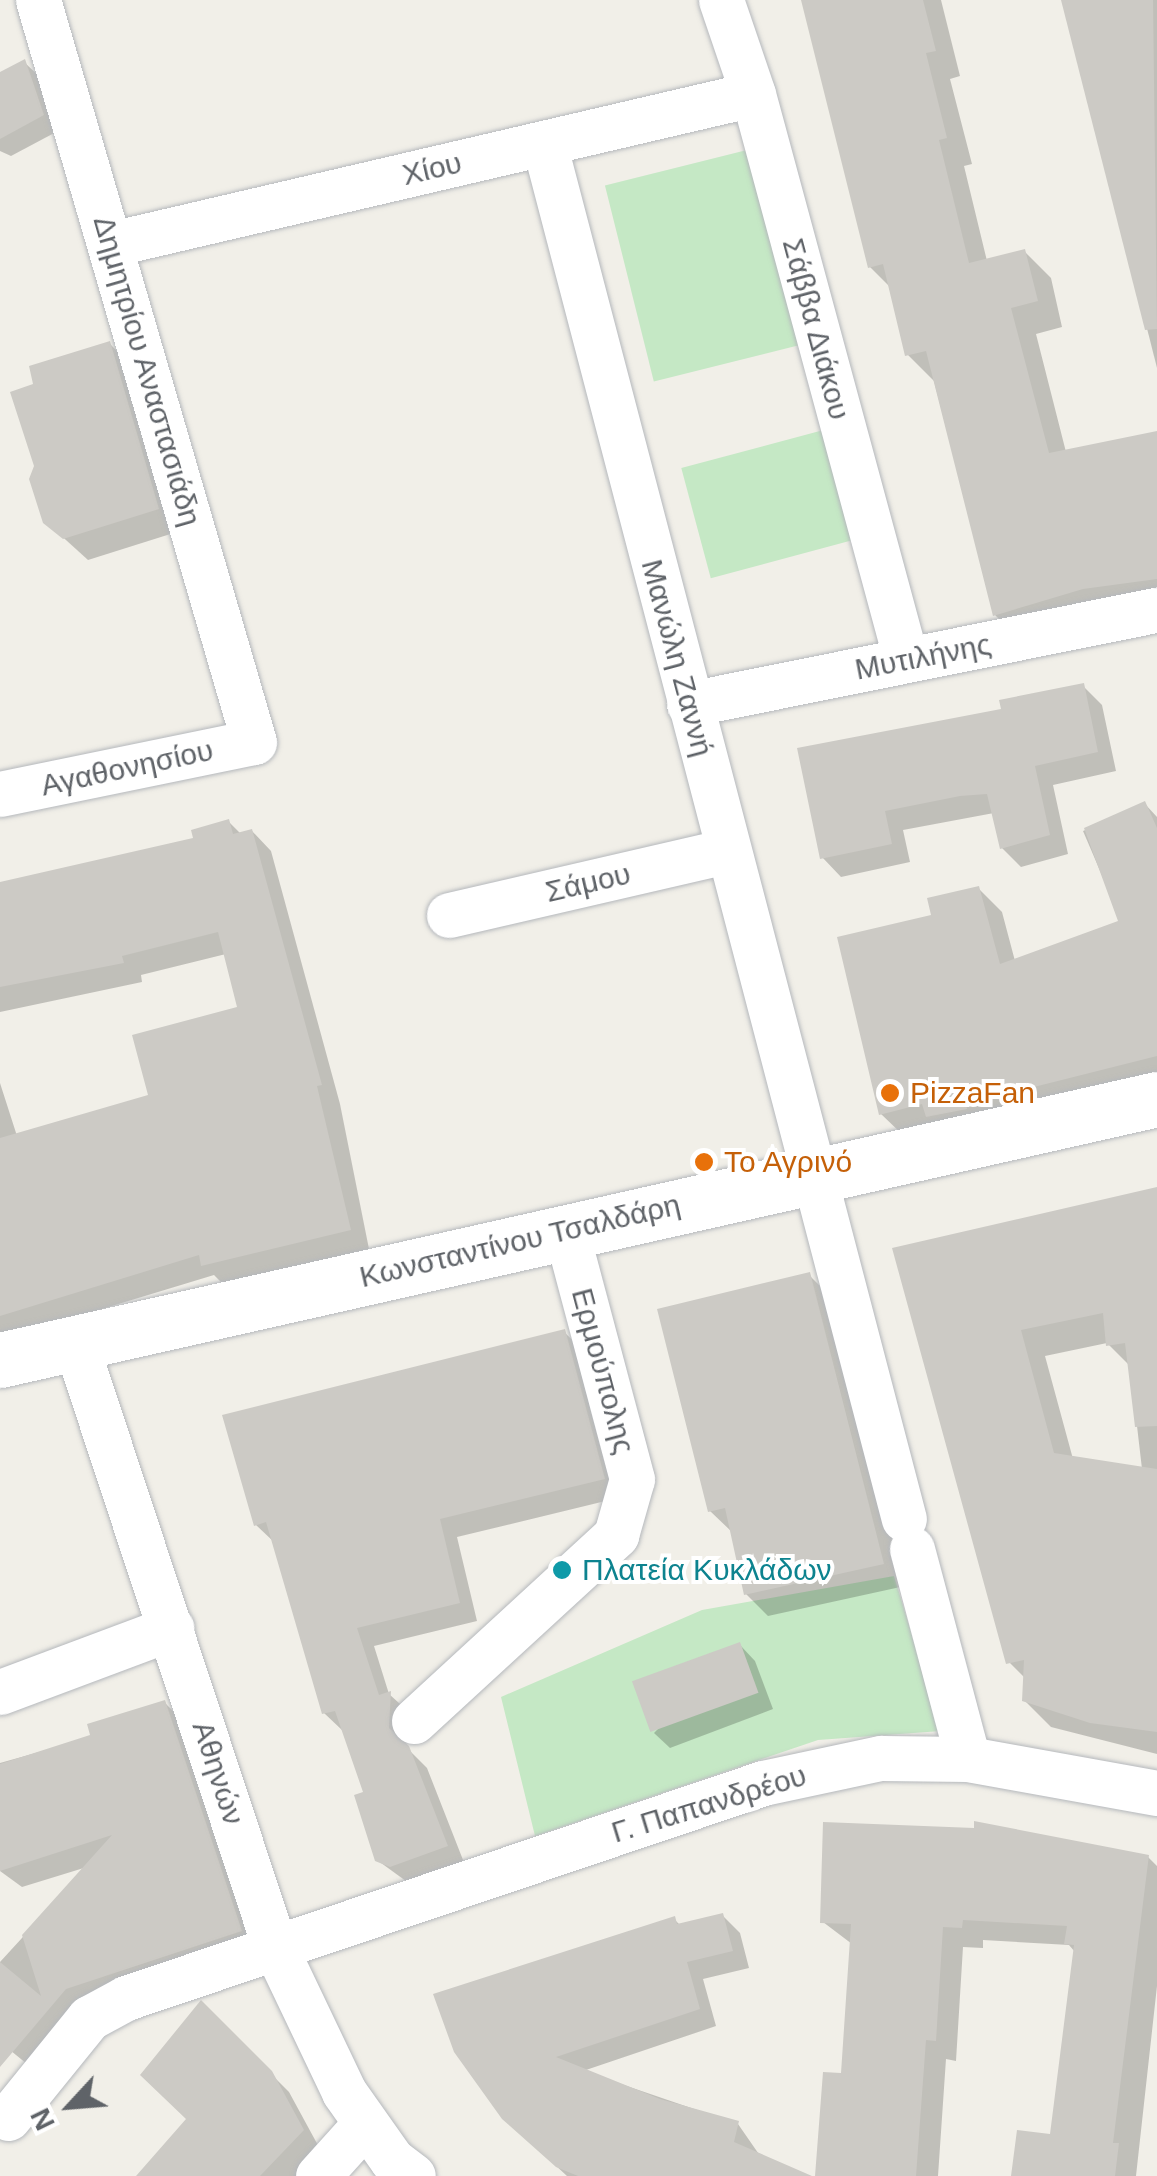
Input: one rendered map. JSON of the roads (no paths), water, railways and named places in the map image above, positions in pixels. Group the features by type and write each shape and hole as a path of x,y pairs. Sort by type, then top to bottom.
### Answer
{"street":[{"name":"Δημητρίου Αναστασιάδη","path":"38,0 254,742"},
{"name":"Σάββα Διάκου","path":"721,0 753,94 906,660"},
{"name":"Χίου","path":"111,244 753,94"},
{"name":"Μανώλη Ζαννή","path":"544,143 968,1760"},
{"name":"Μυτιλήνης","path":"690,704 1157,610"},
{"name":"Αγαθονησίου","path":"0,794 254,742"},
{"name":"Σάμου","path":"449,915 727,850"},
{"name":"Κωνσταντίνου Τσαλδάρη","path":"0,1360 811,1173 1157,1099"},
{"name":"Ερμούπολης","path":"414,1721 616,1535 632,1480 566,1231"},
{"name":"Αθηνών","path":"75,1342 274,1945 364,2125 413,2176"},
{"path":"0,1692 171,1628"},
{"name":"Γ. Παπανδρέου","path":"8,2118 88,2018 274,1945 763,1783 880,1758 968,1760 1157,1793"},
{"path":"318,2176 364,2125"}],"place":[{"name":"PizzaFan","path":"890,1093"},
{"name":"Το Αγρινό","path":"704,1162"},
{"name":"Πλατεία Κυκλάδων","path":"562,1570"}]}
